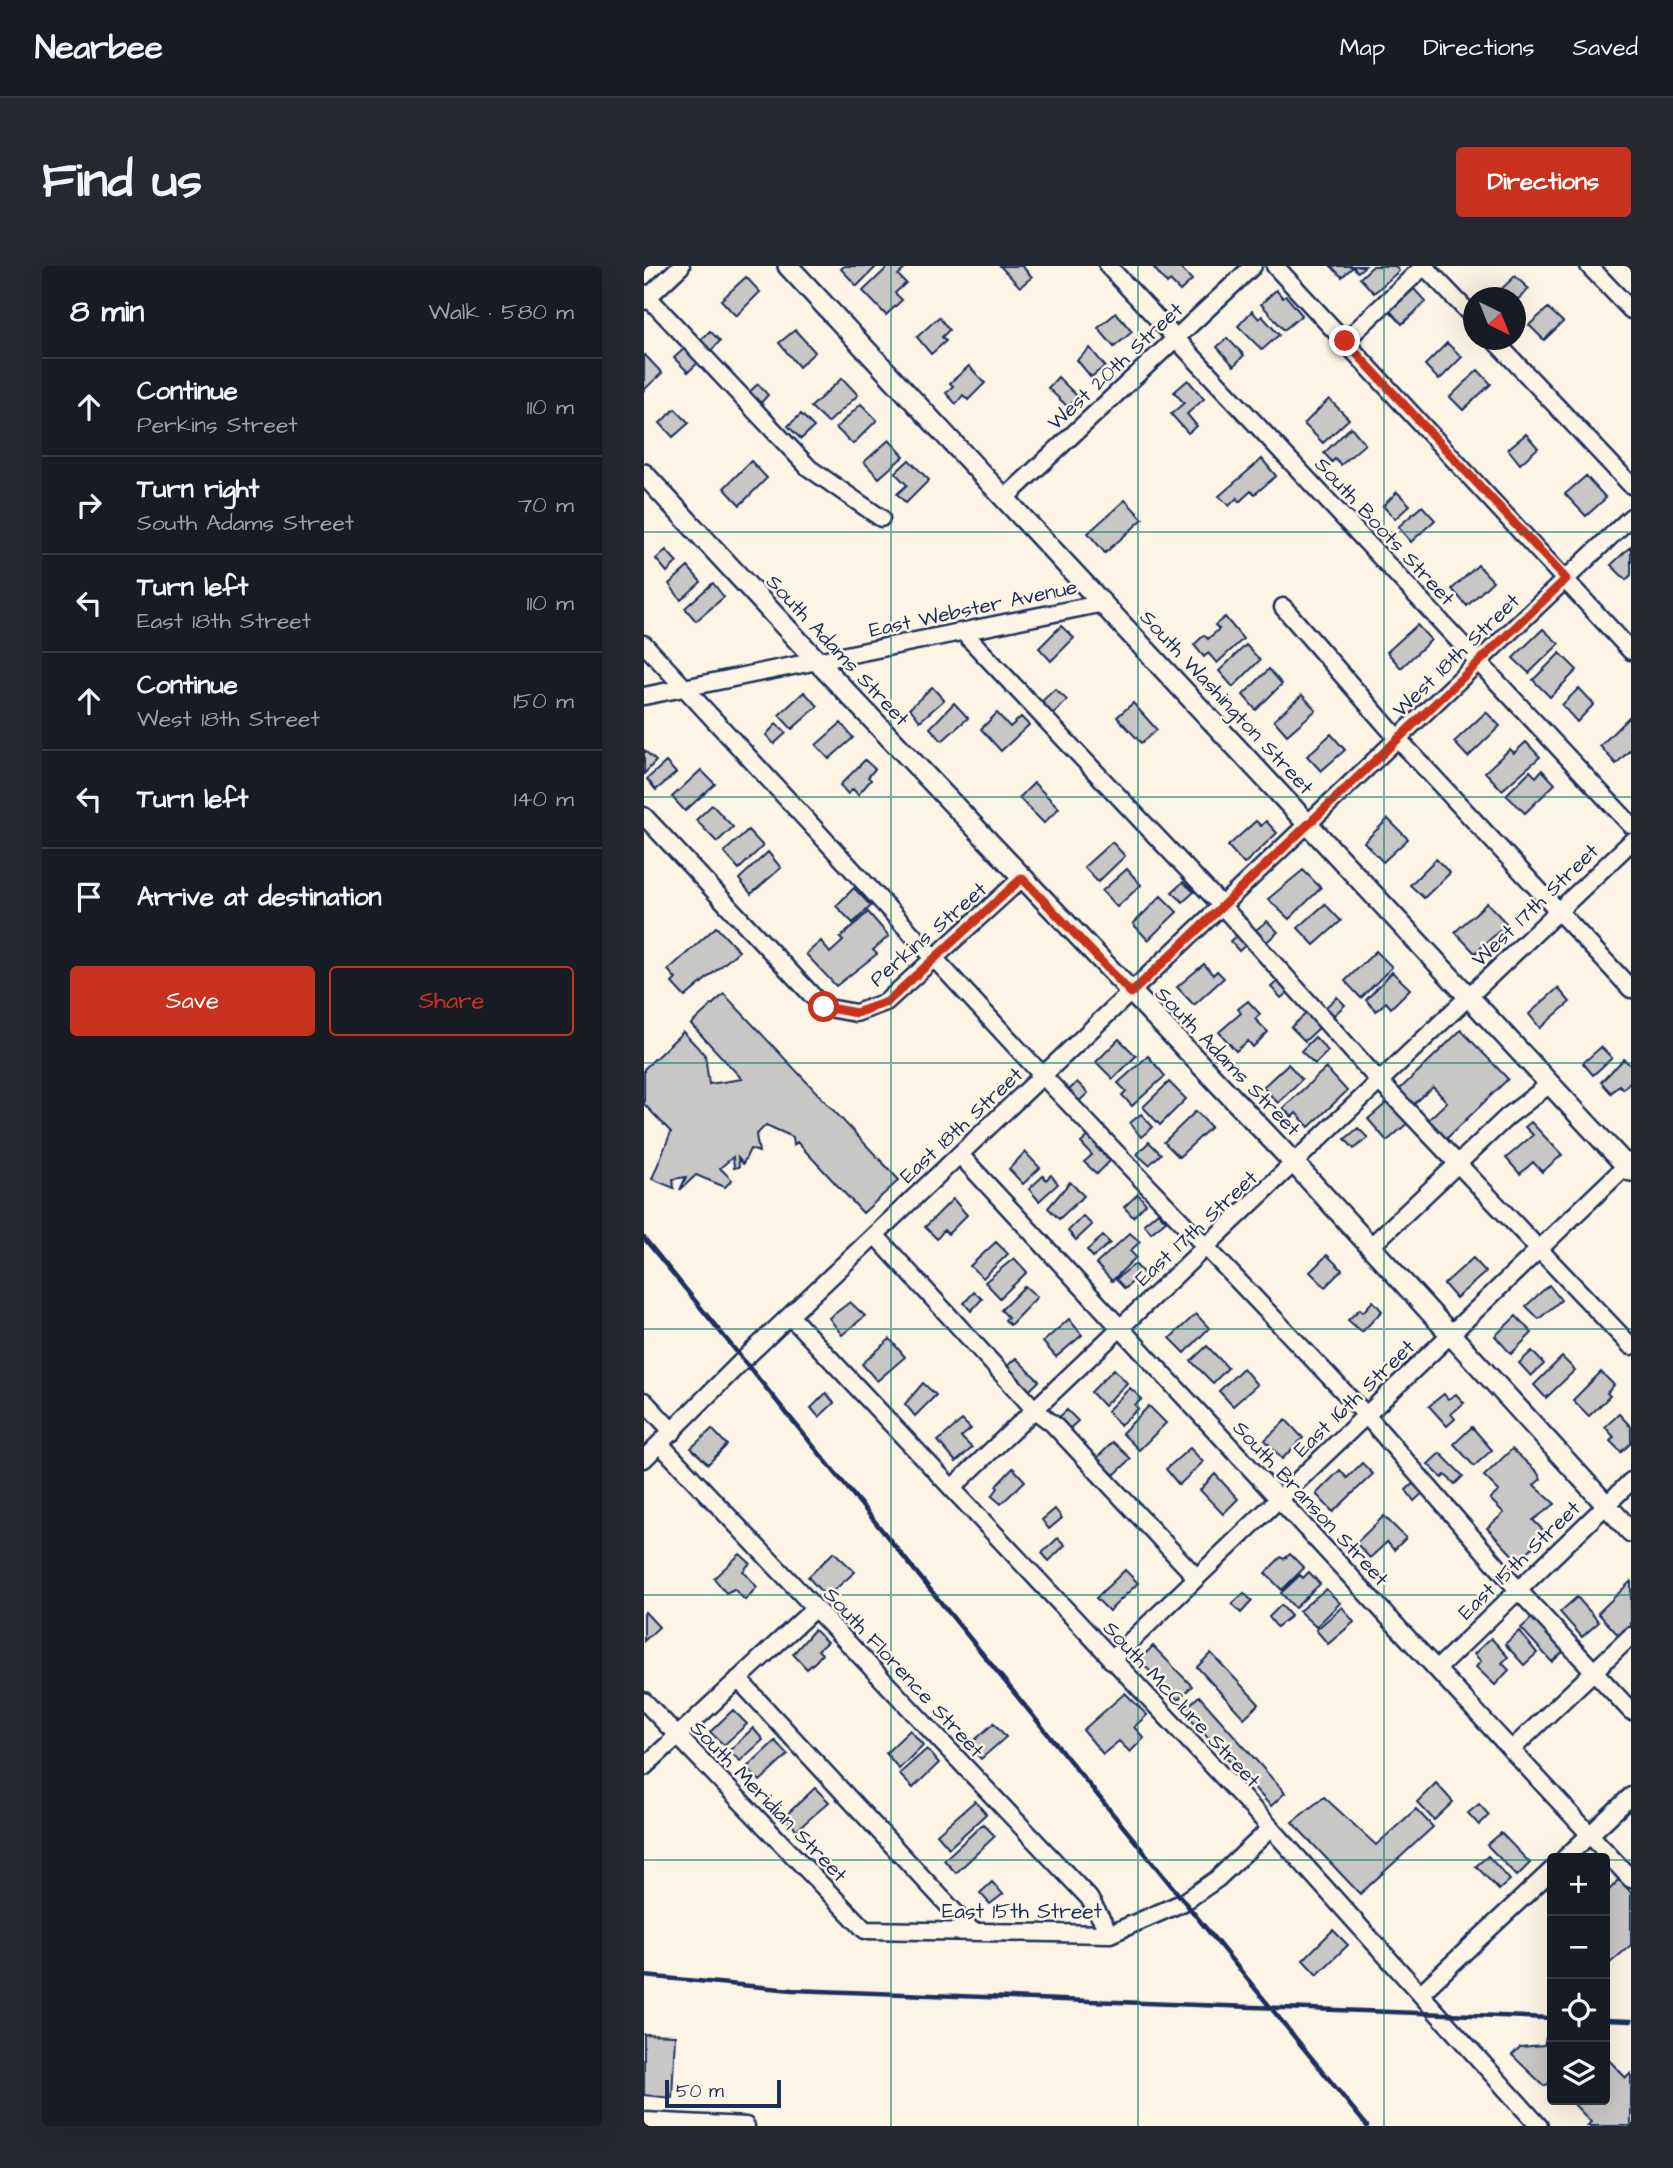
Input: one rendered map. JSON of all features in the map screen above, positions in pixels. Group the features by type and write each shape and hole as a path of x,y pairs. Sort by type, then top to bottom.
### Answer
{"main road":[{"name":"South Washington Street","path":"788,266 1310,823 1469,998 1629,1166"},
{"name":"South Adams Street","path":"644,474 817,661 1294,1163 1631,1532"}],"street":[{"path":"681,266 645,297 809,468 881,518"},
{"name":"South Boots Street","path":"1108,266 1631,825"},
{"name":"West 20th Street","path":"1006,497 1252,266"},
{"path":"1275,266 1631,651"},
{"path":"1345,341 1424,266 1463,307"},
{"path":"1589,266 1631,310"},
{"path":"1503,350 1631,485"},
{"name":"West 18th Street","path":"1310,823 1631,517"},
{"name":"East Webster Avenue","path":"644,695 1104,603"},
{"path":"1283,607 1398,739 1631,989"},
{"path":"963,632 1222,906 1380,1082 1631,1346"},
{"path":"644,644 1043,1076 1366,1415 1518,1590 1631,1711"},
{"name":"Perkins Street","path":"644,816 824,1007 856,1013 887,1002 1022,878"},
{"name":"East 18th Street","path":"644,1460 790,1316 1310,823"},
{"name":"West 17th Street","path":"1469,998 1631,842"},
{"name":"East 17th Street","path":"952,1488 1469,998"},
{"path":"1370,1247 1507,1117 1550,1084"},
{"name":"South Branson Street","path":"960,1155 1631,1879"},
{"name":"East 16th Street","path":"1111,1660 1629,1166"},
{"path":"875,1235 1036,1411 1053,1424 1197,1577"},
{"name":"South McClure Street","path":"790,1316 1271,1828 1539,2126"},
{"path":"644,1401 673,1432"},
{"name":"South Florence Street","path":"660,1444 1089,1898 1110,1934"},
{"name":"East 15th Street","path":"1437,1669 1631,1481"},
{"path":"644,1767 815,1608"},
{"path":"1511,1749 1631,1636"},
{"path":"738,1679 973,1932"},
{"name":"South Meridian Street","path":"644,1701 865,1930"},
{"path":"1570,1853 1631,1796"},
{"name":"East 15th Street","path":"865,1930 1110,1934 1184,1902 1217,1878 1271,1828"},
{"path":"1421,1993 1547,1875"},
{"path":"644,2121 746,2126"}],"building":[{"path":"844,266 877,266 857,286 841,269"},
{"path":"889,266 908,266 898,275 906,283 895,293 902,300 886,315 863,291"},
{"path":"1000,266 1022,266 1032,277 1020,287"},
{"path":"1179,266 1192,280 1180,291 1170,281 1167,284 1154,268"},
{"path":"1331,266 1365,266 1358,272 1353,267 1342,277"},
{"path":"1373,266 1395,266 1399,271 1374,293 1360,278"},
{"path":"1515,276 1529,289 1526,292 1526,287 1503,287"},
{"path":"746,277 760,292 736,316 721,300"},
{"path":"1414,289 1426,302 1402,324 1390,311"},
{"path":"1276,290 1283,298 1286,296 1302,315 1284,330 1261,304"},
{"path":"1548,308 1563,322 1544,340 1529,325"},
{"path":"1252,311 1259,319 1262,316 1279,335 1262,350 1238,326"},
{"path":"1116,313 1132,332 1114,347 1098,328"},
{"path":"939,317 949,330 942,337 946,341 931,354 917,337"},
{"path":"795,330 815,352 799,367 779,343"},
{"path":"710,331 720,341 709,353 699,342"},
{"path":"1227,338 1244,355 1234,366 1217,347"},
{"path":"1447,343 1462,357 1439,380 1425,365"},
{"path":"688,345 701,360 688,372 674,358"},
{"path":"1090,348 1105,366 1091,377 1077,360"},
{"path":"644,356 662,373 644,390"},
{"path":"969,366 985,383 968,400 963,395 956,404 946,393 953,386 950,383"},
{"path":"1478,370 1491,384 1463,410 1450,397"},
{"path":"1058,377 1078,397 1068,407 1048,388"},
{"path":"842,378 858,395 828,423 811,407"},
{"path":"1188,380 1204,399 1187,414 1197,426 1188,433 1171,414 1184,403 1174,392"},
{"path":"758,384 768,395 759,405 747,394"},
{"path":"1329,399 1349,419 1323,443 1304,424"},
{"path":"861,404 877,420 853,444 836,428"},
{"path":"675,409 689,423 673,437 660,423"},
{"path":"801,414 814,427 801,439 788,426"},
{"path":"1351,427 1365,444 1341,465 1335,459 1332,462 1324,453"},
{"path":"1526,434 1538,448 1520,464 1508,449"},
{"path":"889,440 904,456 879,478 864,462"},
{"path":"1262,459 1276,476 1255,494 1251,491 1239,502 1237,498 1229,506 1219,496"},
{"path":"909,460 929,480 906,503 897,494 907,485 895,473"},
{"path":"751,461 767,478 740,505 724,488"},
{"path":"1586,476 1606,498 1586,516 1565,494"},
{"path":"1397,492 1410,505 1395,519 1383,506"},
{"path":"1125,500 1143,519 1105,553 1088,533"},
{"path":"1422,506 1435,520 1411,542 1398,527"},
{"path":"1631,546 1631,575 1626,580 1611,565"},
{"path":"666,550 677,562 667,572 656,559"},
{"path":"1478,565 1493,581 1467,606 1452,589"},
{"path":"688,567 701,582 681,600 669,584"},
{"path":"713,583 724,597 696,621 685,608"},
{"path":"1225,617 1243,639 1217,663 1208,653 1204,657 1194,645 1204,635 1208,639 1219,629 1215,625"},
{"path":"1417,625 1431,640 1401,668 1387,652"},
{"path":"1061,626 1074,638 1051,661 1039,648"},
{"path":"1543,629 1559,644 1529,673 1513,658"},
{"path":"1246,645 1260,660 1233,687 1219,671"},
{"path":"1560,653 1577,670 1550,697 1533,680"},
{"path":"1269,669 1282,684 1256,710 1243,695"},
{"path":"932,687 944,700 920,721 910,708"},
{"path":"1579,688 1594,704 1577,722 1562,705"},
{"path":"1055,689 1067,700 1053,715 1040,703"},
{"path":"804,692 818,706 792,729 779,715"},
{"path":"1302,695 1316,710 1287,735 1274,720"},
{"path":"954,703 968,718 942,741 930,728"},
{"path":"1133,703 1157,730 1141,743 1117,717"},
{"path":"1486,712 1500,726 1468,757 1454,742"},
{"path":"997,713 1010,727 1021,717 1029,725 1001,751 981,729"},
{"path":"1631,715 1631,749 1616,764 1600,746"},
{"path":"841,723 853,738 829,759 816,745"},
{"path":"776,724 786,733 774,744 766,735"},
{"path":"1331,734 1345,750 1321,771 1307,756"},
{"path":"1526,742 1540,757 1502,790 1485,772 1510,749 1514,753"},
{"path":"644,750 656,761 644,774"},
{"path":"865,760 875,769 868,777 871,780 858,795 853,789 848,794 840,785"},
{"path":"666,762 676,773 656,790 647,779"},
{"path":"701,770 715,784 685,811 672,797"},
{"path":"1542,770 1555,784 1525,813 1506,795 1530,771 1536,777"},
{"path":"1034,783 1059,808 1044,823 1019,798"},
{"path":"712,805 733,827 717,842 696,820"},
{"path":"1388,819 1408,839 1383,862 1364,842"},
{"path":"1256,821 1261,826 1266,821 1277,833 1244,864 1228,846"},
{"path":"748,830 763,846 739,869 724,852"},
{"path":"1112,842 1125,856 1098,882 1084,867"},
{"path":"768,852 781,868 751,894 739,879"},
{"path":"1436,859 1450,873 1424,898 1410,885"},
{"path":"1127,869 1141,885 1117,907 1102,891"},
{"path":"1303,870 1321,888 1289,919 1268,899"},
{"path":"1183,882 1194,892 1183,902 1172,892"},
{"path":"854,888 871,906 853,923 836,906"},
{"path":"1161,896 1177,912 1148,940 1133,924"},
{"path":"1487,903 1507,924 1475,953 1455,932"},
{"path":"1325,904 1341,921 1314,945 1298,928"},
{"path":"868,912 889,936 873,950 877,954 836,986 806,954 821,941 830,953 843,941 840,938"},
{"path":"1267,921 1278,932 1263,945 1252,933"},
{"path":"716,927 739,951 685,997 672,983 676,979 668,970"},
{"path":"1238,934 1247,944 1239,951 1230,941"},
{"path":"1376,951 1392,967 1361,998 1345,981"},
{"path":"1204,964 1213,975 1217,971 1224,978 1194,1005 1177,987"},
{"path":"1392,972 1410,989 1391,1008 1386,1002 1376,1011 1366,1000"},
{"path":"1280,979 1291,990 1281,998 1271,987"},
{"path":"1558,988 1570,1002 1540,1028 1529,1014"},
{"path":"724,994 899,1180 863,1213 797,1142 794,1145 793,1137 766,1125 756,1135 759,1152 750,1149 743,1164 738,1158 739,1167 734,1168 733,1157 720,1168 732,1180 725,1187 696,1175 680,1190 686,1177 673,1179 674,1188 652,1179 671,1132 644,1104 644,1069 683,1032 705,1055 709,1084 742,1079 691,1024"},
{"path":"1337,997 1345,1005 1334,1015 1326,1007"},
{"path":"1248,1001 1260,1014 1255,1019 1268,1032 1253,1047 1248,1041 1236,1051 1219,1032 1241,1013 1238,1009"},
{"path":"1308,1012 1320,1027 1305,1041 1291,1027"},
{"path":"1461,1030 1508,1079 1444,1141 1426,1122 1447,1102 1433,1087 1413,1105 1399,1090"},
{"path":"1315,1037 1328,1051 1315,1064 1301,1051"},
{"path":"1119,1039 1136,1056 1113,1079 1096,1062"},
{"path":"1601,1047 1612,1058 1593,1075 1583,1063"},
{"path":"1148,1056 1165,1076 1132,1106 1122,1095 1126,1091 1118,1083"},
{"path":"1624,1059 1631,1066 1631,1081 1623,1089 1619,1085 1611,1093 1601,1082"},
{"path":"1288,1064 1302,1079 1278,1103 1263,1087"},
{"path":"1326,1068 1347,1091 1309,1127 1296,1113 1292,1117 1283,1108"},
{"path":"1077,1082 1088,1093 1076,1104 1066,1093"},
{"path":"1169,1082 1186,1099 1160,1125 1143,1107"},
{"path":"1390,1100 1410,1121 1387,1141 1368,1119"},
{"path":"1196,1111 1211,1127 1179,1157 1164,1142"},
{"path":"1141,1114 1153,1127 1141,1137 1130,1123"},
{"path":"1531,1122 1562,1155 1542,1172 1533,1162 1520,1174 1506,1158 1533,1135 1525,1127"},
{"path":"1358,1128 1368,1138 1354,1149 1345,1139"},
{"path":"1091,1134 1101,1144 1097,1148 1110,1161 1097,1174 1084,1162 1092,1155 1081,1143"},
{"path":"1149,1142 1161,1154 1149,1165 1137,1154"},
{"path":"1025,1152 1040,1168 1023,1184 1009,1169"},
{"path":"1051,1175 1058,1184 1039,1201 1029,1189 1043,1176 1046,1180"},
{"path":"1070,1182 1084,1196 1059,1219 1048,1208"},
{"path":"1138,1194 1146,1204 1133,1217 1124,1207"},
{"path":"953,1199 967,1215 948,1234 944,1230 937,1239 925,1227"},
{"path":"1158,1212 1166,1221 1151,1233 1144,1224"},
{"path":"1083,1216 1092,1225 1076,1240 1068,1231"},
{"path":"1130,1233 1140,1242 1130,1251 1136,1257 1112,1281 1096,1264"},
{"path":"1103,1236 1110,1243 1093,1257 1087,1250"},
{"path":"996,1242 1008,1254 983,1278 970,1266"},
{"path":"1327,1255 1342,1270 1325,1287 1310,1272"},
{"path":"1014,1258 1027,1272 1000,1298 985,1282"},
{"path":"1473,1258 1486,1272 1456,1298 1444,1284"},
{"path":"1135,1264 1149,1279 1140,1288 1133,1281 1125,1289 1116,1279"},
{"path":"1549,1285 1561,1300 1539,1319 1526,1306"},
{"path":"1025,1286 1037,1297 1010,1325 1005,1320 1008,1317 1001,1310"},
{"path":"974,1292 982,1299 971,1311 964,1303"},
{"path":"1373,1301 1382,1311 1362,1332 1348,1320 1360,1309 1363,1312"},
{"path":"850,1302 865,1316 842,1335 829,1318"},
{"path":"1196,1314 1209,1328 1185,1353 1170,1338"},
{"path":"1516,1316 1532,1333 1511,1354 1495,1336"},
{"path":"1069,1319 1082,1335 1056,1357 1043,1342"},
{"path":"890,1339 905,1357 877,1381 862,1364"},
{"path":"1207,1346 1228,1368 1213,1383 1191,1361"},
{"path":"1532,1351 1544,1364 1531,1376 1519,1363"},
{"path":"1562,1357 1575,1370 1546,1398 1534,1385"},
{"path":"1016,1358 1039,1381 1029,1391 1005,1368"},
{"path":"1243,1368 1257,1385 1233,1406 1219,1391"},
{"path":"1114,1369 1127,1383 1104,1406 1091,1392"},
{"path":"1601,1372 1614,1385 1607,1393 1610,1396 1589,1416 1573,1400"},
{"path":"923,1383 936,1395 915,1416 905,1404"},
{"path":"1130,1388 1142,1399 1135,1405 1138,1409 1120,1425 1107,1411"},
{"path":"826,1393 834,1403 819,1417 811,1408"},
{"path":"1444,1394 1448,1399 1456,1394 1464,1403 1451,1414 1455,1419 1447,1426 1429,1406"},
{"path":"1149,1406 1166,1423 1139,1450 1122,1433"},
{"path":"1067,1410 1078,1421 1068,1430 1057,1419"},
{"path":"1619,1414 1631,1427 1631,1443 1621,1452 1610,1441 1614,1437 1605,1427"},
{"path":"962,1420 971,1429 961,1437 972,1448 956,1462 938,1441"},
{"path":"1286,1420 1303,1438 1282,1459 1265,1440"},
{"path":"1472,1427 1492,1450 1474,1466 1454,1444"},
{"path":"712,1429 727,1445 708,1464 691,1448"},
{"path":"1113,1442 1131,1459 1114,1475 1097,1458"},
{"path":"1190,1448 1203,1462 1179,1485 1166,1469"},
{"path":"1512,1449 1537,1472 1541,1479 1534,1485 1555,1504 1533,1520 1547,1534 1518,1561 1487,1528 1504,1513 1490,1499 1499,1491 1484,1476"},
{"path":"1440,1453 1463,1476 1455,1484 1445,1475 1442,1478 1428,1464"},
{"path":"1362,1463 1373,1474 1333,1512 1316,1494 1340,1470 1347,1478"},
{"path":"1013,1468 1025,1481 1001,1504 992,1496 998,1488 996,1486"},
{"path":"1215,1474 1238,1499 1223,1514 1200,1490"},
{"path":"1416,1481 1425,1491 1414,1501 1406,1490"},
{"path":"1055,1509 1062,1518 1049,1529 1042,1520"},
{"path":"1384,1516 1406,1538 1394,1550 1387,1542 1370,1558 1356,1543"},
{"path":"1058,1538 1065,1545 1049,1561 1042,1553"},
{"path":"834,1552 855,1572 826,1597 808,1577"},
{"path":"740,1554 750,1563 743,1571 757,1587 745,1600 734,1589 726,1593 714,1578"},
{"path":"1290,1554 1304,1568 1282,1590 1265,1573 1281,1557 1284,1559"},
{"path":"1125,1570 1138,1583 1109,1611 1096,1598"},
{"path":"1309,1572 1320,1584 1295,1608 1281,1593 1300,1575 1303,1578"},
{"path":"1631,1581 1631,1627 1620,1637 1598,1613"},
{"path":"1326,1589 1340,1603 1316,1627 1299,1611"},
{"path":"1244,1593 1252,1601 1241,1613 1232,1604"},
{"path":"1577,1597 1599,1622 1582,1637 1560,1612"},
{"path":"1281,1605 1291,1616 1277,1627 1269,1617"},
{"path":"1342,1607 1354,1622 1328,1644 1316,1630"},
{"path":"645,1612 659,1627 644,1641 644,1614"},
{"path":"1534,1616 1565,1650 1552,1662 1521,1628"},
{"path":"814,1630 827,1642 818,1650 822,1654 807,1669 793,1654"},
{"path":"1519,1631 1537,1653 1524,1665 1505,1644"},
{"path":"1491,1638 1508,1657 1502,1663 1509,1670 1495,1685 1476,1667 1481,1661 1474,1654"},
{"path":"1153,1646 1192,1686 1178,1700 1139,1660"},
{"path":"1211,1653 1259,1704 1244,1718 1197,1667"},
{"path":"1125,1693 1147,1715 1134,1727 1144,1738 1130,1752 1119,1741 1103,1754 1083,1730"},
{"path":"1199,1696 1285,1793 1271,1806 1183,1711"},
{"path":"733,1710 747,1724 724,1745 710,1732"},
{"path":"994,1723 1006,1737 981,1759 968,1746"},
{"path":"753,1728 763,1740 740,1761 729,1751"},
{"path":"910,1730 923,1745 899,1769 886,1753"},
{"path":"775,1741 788,1755 760,1781 746,1768"},
{"path":"927,1749 939,1763 913,1788 899,1774"},
{"path":"1436,1783 1453,1802 1434,1820 1417,1802"},
{"path":"815,1788 829,1802 797,1830 784,1817"},
{"path":"1324,1797 1376,1845 1416,1809 1433,1827 1360,1894 1292,1822"},
{"path":"975,1801 986,1814 949,1848 937,1834"},
{"path":"1479,1804 1489,1815 1479,1825 1468,1813"},
{"path":"983,1824 995,1836 956,1873 944,1860"},
{"path":"1501,1833 1530,1863 1517,1876 1487,1845"},
{"path":"1488,1856 1510,1880 1499,1890 1476,1866"},
{"path":"1620,1879 1631,1893 1631,1945 1610,1963 1610,1916 1610,1889"},
{"path":"992,1882 1003,1894 990,1904 980,1893"},
{"path":"1333,1930 1348,1945 1317,1975 1303,1960"},
{"path":"644,2034 675,2035 672,2098 644,2095"},
{"path":"1547,2034 1547,2084 1544,2086 1512,2055 1520,2047 1544,2045"},
{"path":"1610,2061 1626,2078 1631,2073 1631,2126 1587,2126 1591,2122 1575,2105 1610,2105"}],"railway":[{"path":"644,1238 1367,2126"},
{"path":"644,1976 792,1990 1547,2018"},
{"path":"1610,2020 1631,2021"}],"route":[{"path":"824,1007 856,1013 887,1002 1022,878 1131,993 1566,579 1345,341"}]}
